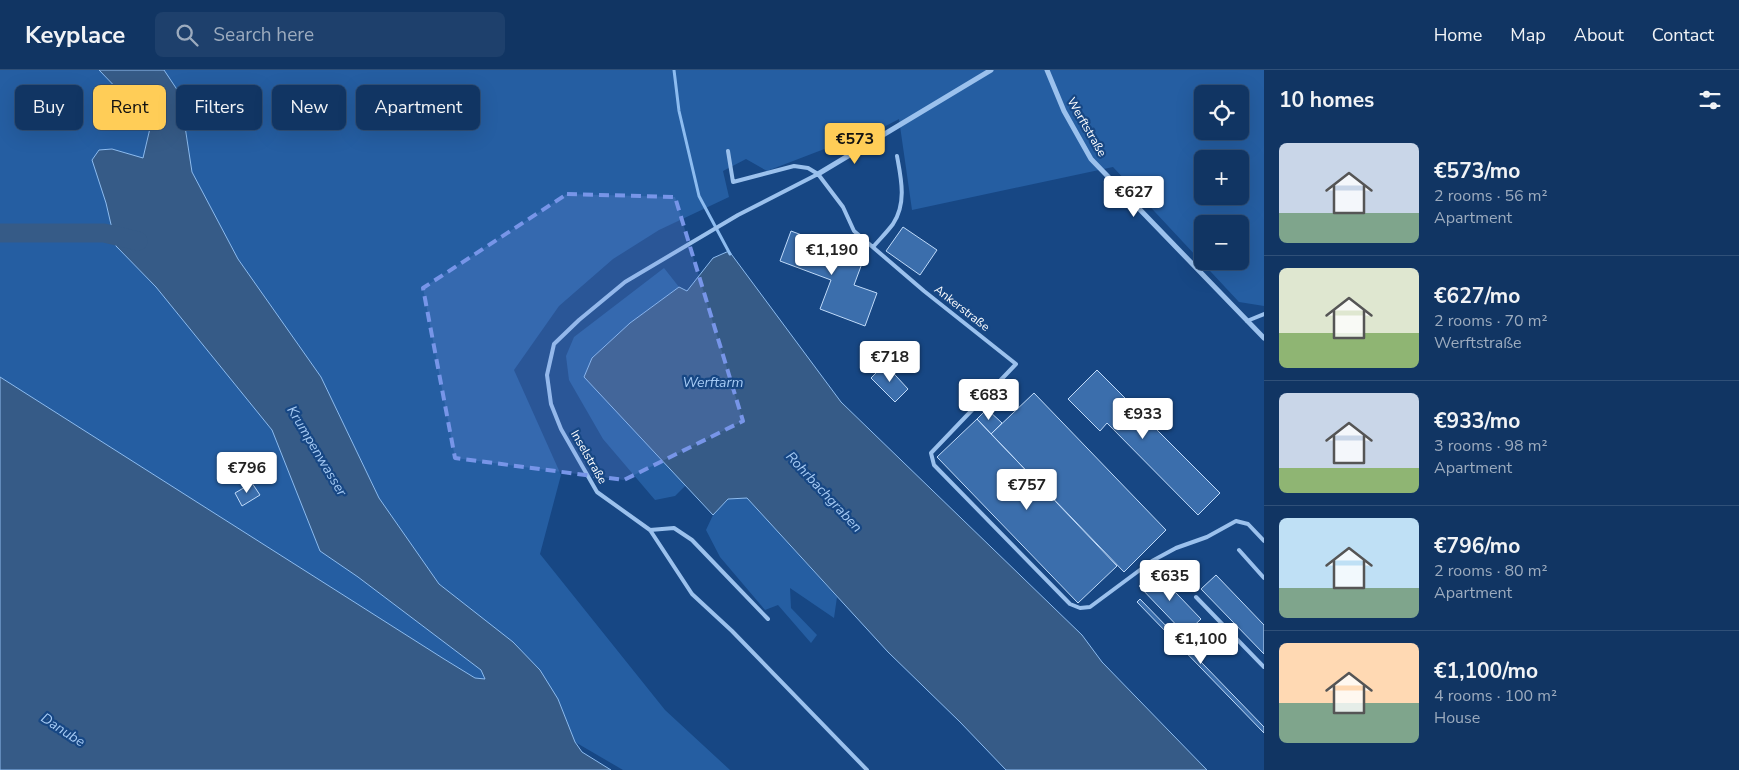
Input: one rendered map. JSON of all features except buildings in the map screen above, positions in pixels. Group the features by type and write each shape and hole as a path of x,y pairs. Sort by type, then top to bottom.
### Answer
{"street":[{"path":"818,174 991,70"},
{"name":"Werftstraße","path":"1046,70 1064,111 1091,159 1264,338"}],"lane":[{"path":"728,150 733,182 794,166 808,168 818,174"},
{"path":"873,247 893,223 901,208 902,187 897,156"},
{"name":"Inselstraße","path":"818,174 738,215 625,282 579,320 554,344 546,376 551,404 558,421 596,492 650,530 692,594 732,631 867,770"},
{"name":"Ankerstraße","path":"818,174 843,207 854,231 924,291 1016,364 931,453 934,465 1070,604 1080,608 1090,607 1152,561 1236,521 1248,524 1264,541"},
{"path":"1247,321 1264,314"},
{"path":"650,530 674,528 692,540 768,619"},
{"path":"1239,550 1264,578"},
{"path":"1196,597 1264,668"}],"highlighted area":[{"path":"567,194 675,197 743,421 624,480 455,458 423,288"}],"shaded area":[{"path":"0,70 99,70 113,85 93,85 93,130 150,130 143,158 112,149 106,203 116,246 156,287 272,430 320,551 358,577 481,670 486,680 475,678 444,659 0,377"},
{"path":"164,70 1264,70 1264,306 1239,302 1209,270 1249,270 1249,215 1194,215 1194,254 1113,167 912,210 899,119 857,141 827,148 767,171 746,159 723,171 729,197 659,230 613,259 559,306 514,370 561,475 540,554 665,710 730,770 623,770 575,742 558,699 511,642 439,584 379,498 321,377 238,259 192,172 186,130 262,130 262,85 176,85 176,88"},
{"path":"664,268 679,287 630,323 592,358 584,377 686,485 675,496 655,500 603,439 569,380 566,356 574,337"},
{"path":"747,498 837,597 834,618 790,588 791,608 817,635 811,643 778,605 765,610 720,557 706,530 713,515 728,499"}],"water":[{"path":"99,70 164,70 176,88 176,130 186,130 192,172 238,259 321,377 379,498 439,584 513,642 540,670 558,699 575,742 582,752 611,770 0,770 0,377 444,659 475,678 485,679 481,670 358,577 320,551 272,430 156,287 116,246 106,203 92,160 99,150 112,149 143,158 150,130 166,130 166,85 113,85"},
{"name":"Werftarm","path":"729,251 841,402 1082,635 1102,662 1207,770 1006,770 888,652 747,498 728,499 713,515 584,377 592,358 630,323 679,287 687,291 713,258"}],"waterway":[{"name":"Rohrbachgraben","path":"674,70 679,111 699,196 730,254"},
{"path":"0,233 104,233 138,241"}],"water label":[{"name":"Krumpenwasser","path":"317,451"},
{"name":"Danube","path":"63,730"}]}
